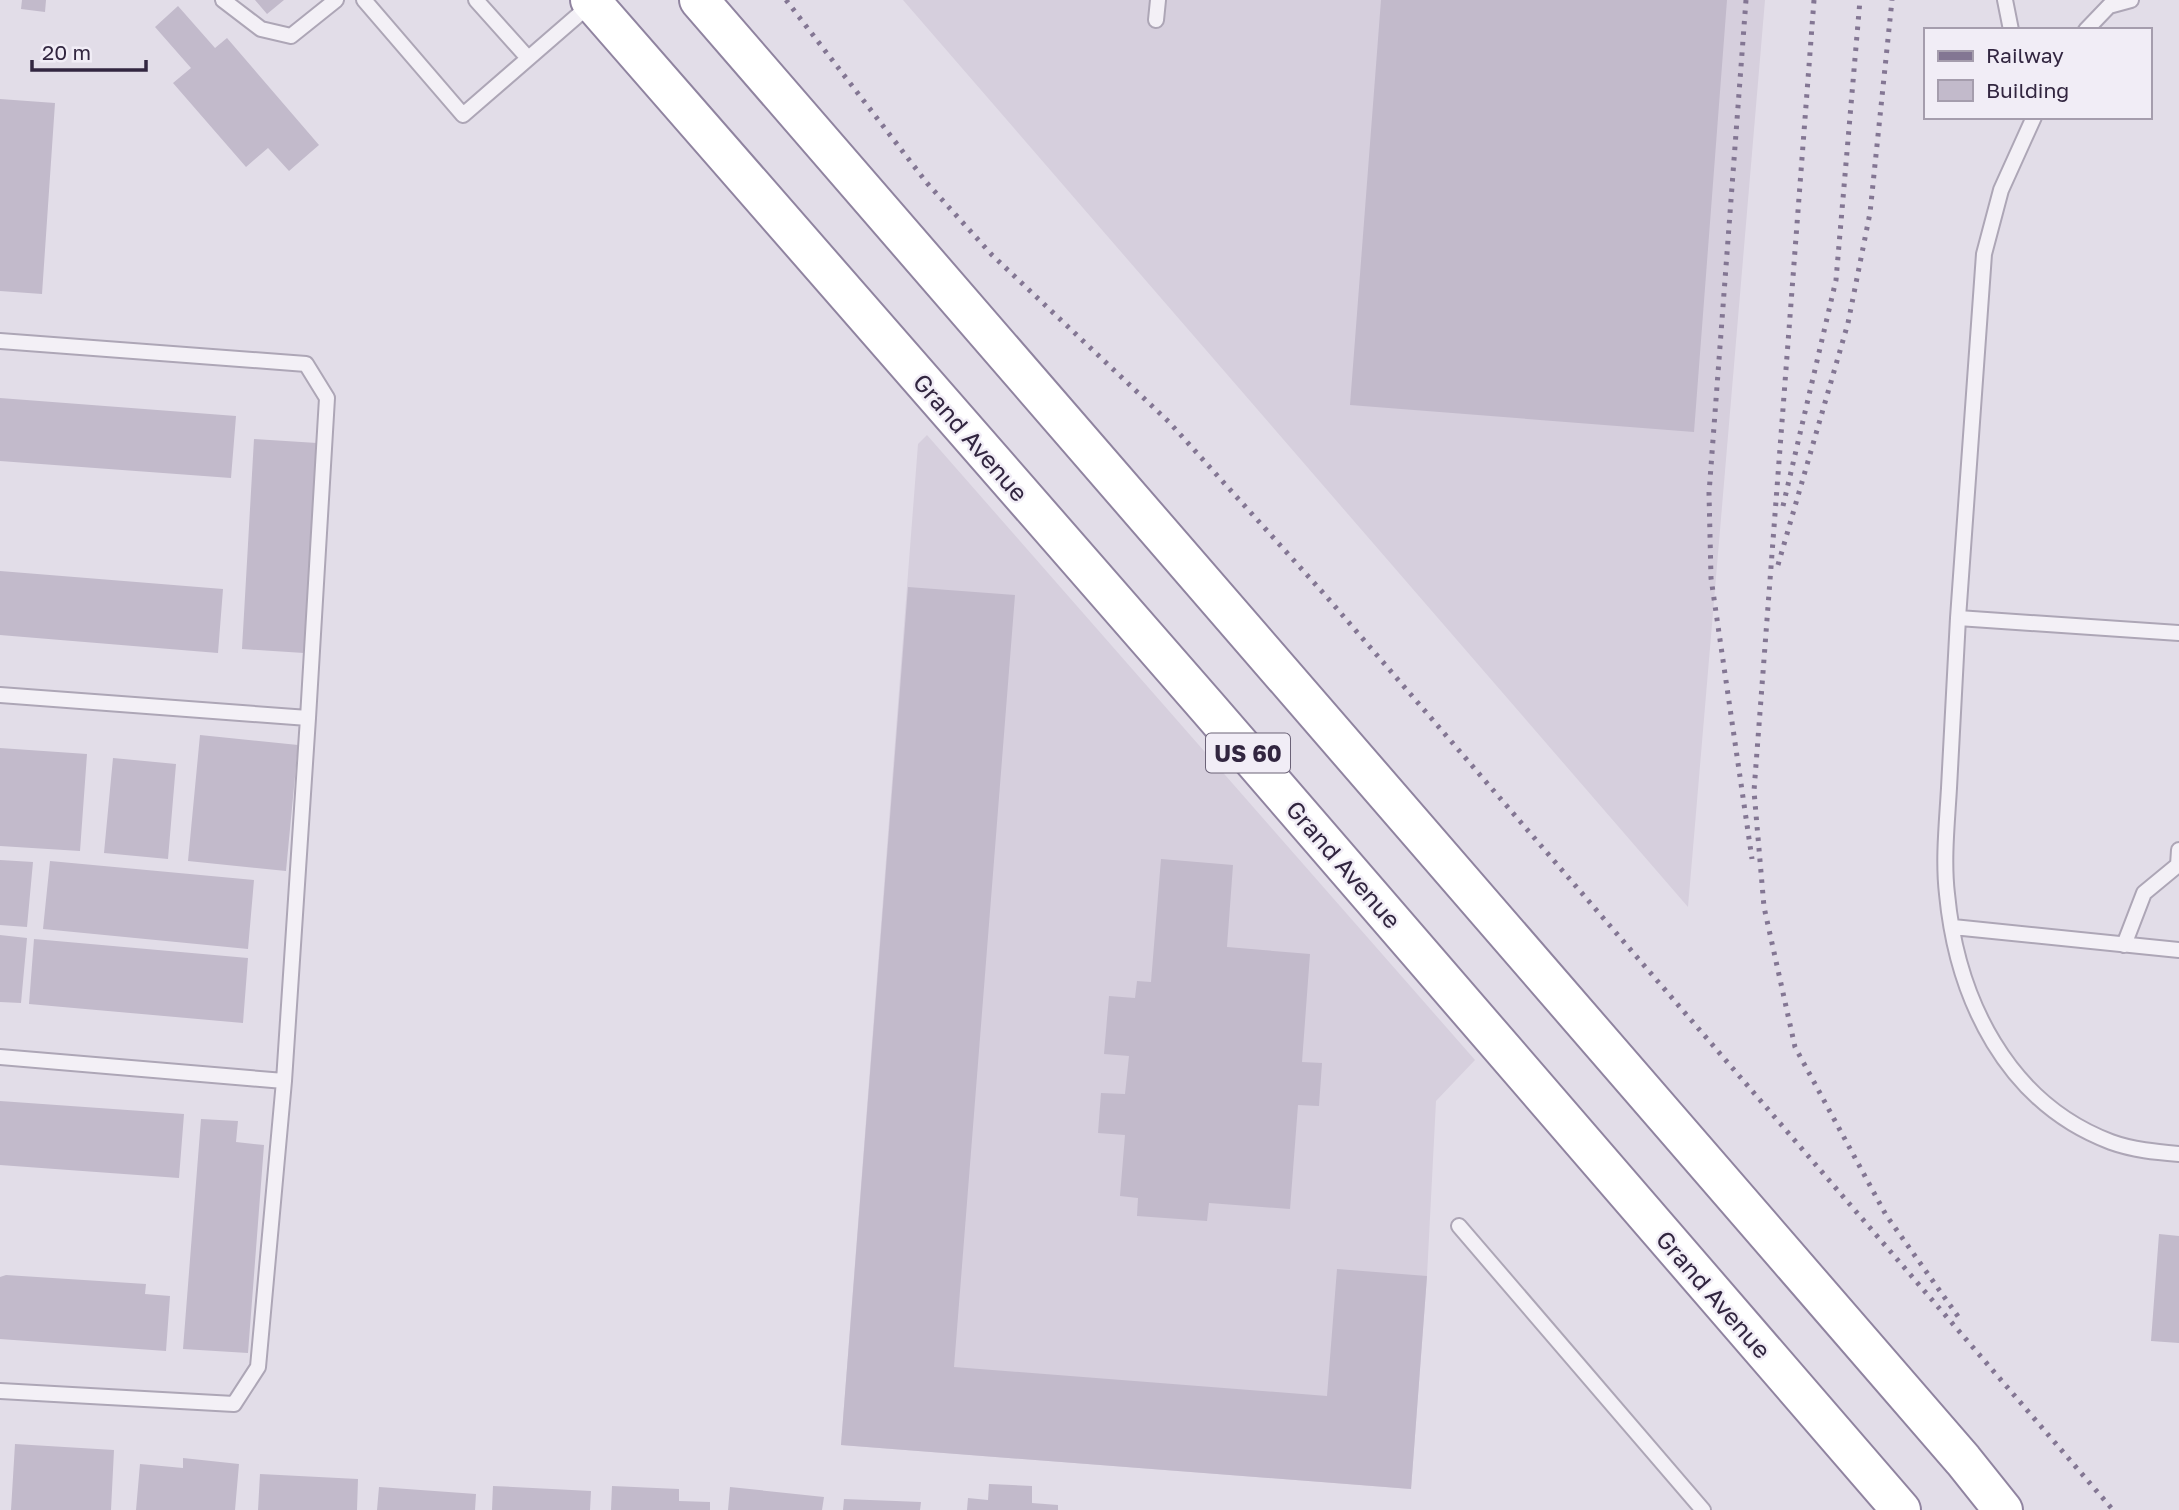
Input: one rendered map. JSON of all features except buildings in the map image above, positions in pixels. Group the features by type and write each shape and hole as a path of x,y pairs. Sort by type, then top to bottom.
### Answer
{"highway":[{"name":"US 60","path":"699,0 1963,1460 2003,1510"},
{"name":"Grand Avenue","path":"592,1 1183,678 1901,1510"}],"lane":[{"path":"223,0 261,29 291,36 336,0"},
{"path":"364,0 463,115 592,1"},
{"path":"476,0 528,58"},
{"path":"1156,20 1158,0"},
{"path":"2004,0 2011,28"},
{"path":"2088,28 2109,6 2131,0"},
{"path":"2034,119 2001,190 1984,254 1958,618 1946,842 1947,894 1964,979 1983,1023 2005,1063 2034,1096 2071,1122 2111,1142 2145,1151 2179,1154"},
{"path":"0,341 306,364 327,398 284,1081 258,1367 234,1404 0,1391"},
{"path":"1958,618 2179,633"},
{"path":"0,695 308,718"},
{"path":"2124,944 2144,893 2178,866 2179,850"},
{"path":"1953,927 2179,950"},
{"path":"0,1057 284,1081"},
{"path":"1460,1226 1703,1510"}],"shaded area":[{"path":"903,0 1765,0 1688,907"},
{"path":"927,435 1475,1060 1436,1101 1427,1276 1411,1489 841,1445 918,444"}],"railway":[{"path":"786,0 927,183 992,255 1169,422 1326,596 2113,1510"},
{"path":"1746,0 1709,493 1711,578 1752,859"},
{"path":"1814,0 1754,791 1764,907 1795,1047 1886,1215 1962,1322"},
{"path":"1783,506 1836,280 1860,0"},
{"path":"1778,565 1848,323 1870,213 1892,0"}]}
